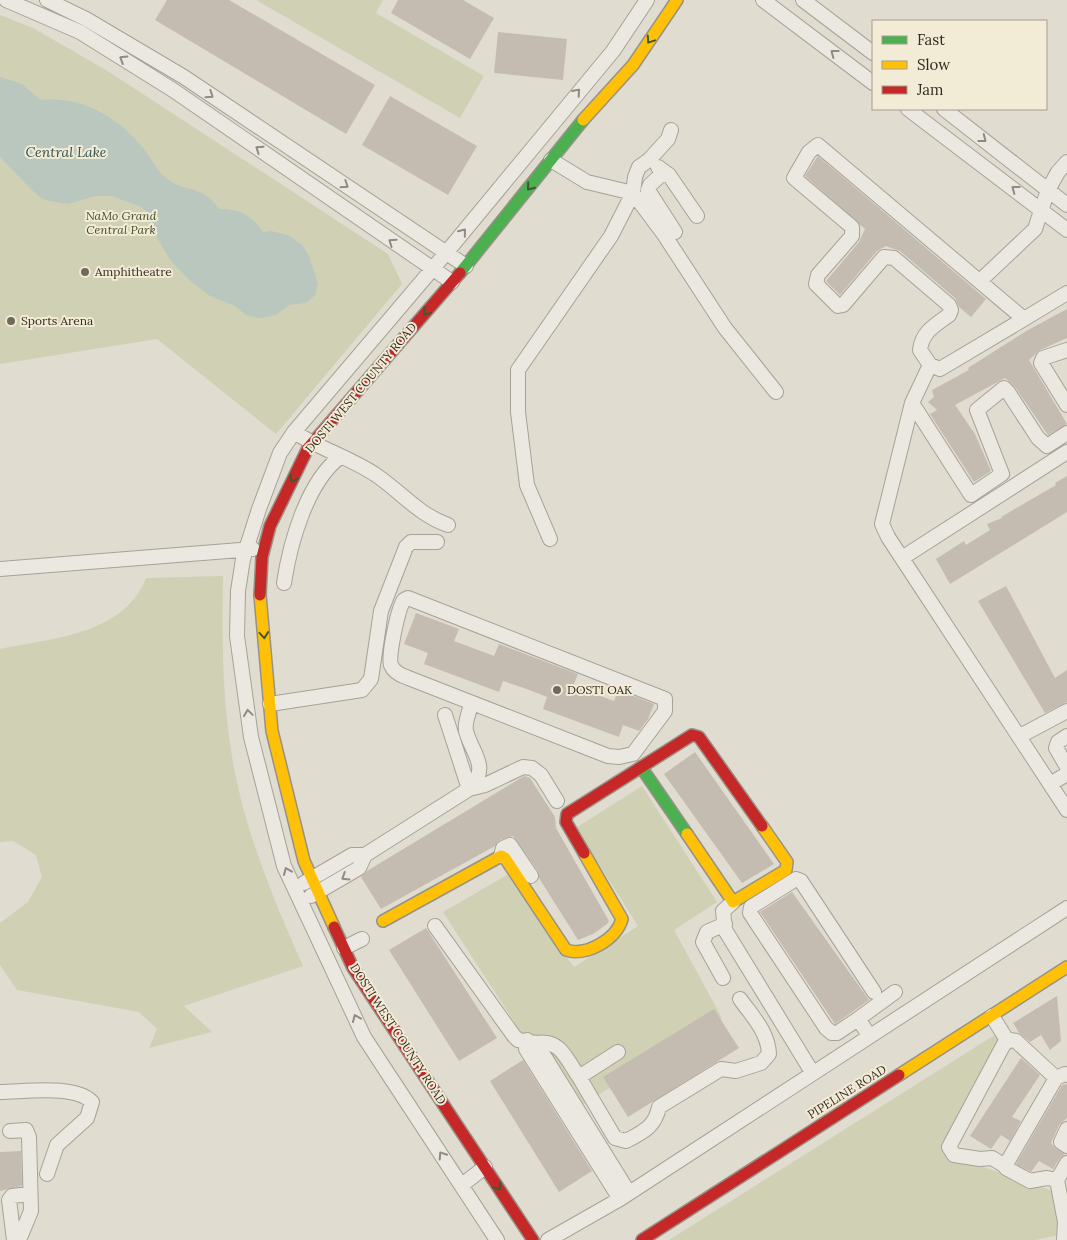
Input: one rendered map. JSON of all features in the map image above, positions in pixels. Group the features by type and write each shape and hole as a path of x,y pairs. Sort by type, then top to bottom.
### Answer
{"street":[{"path":"6,0 80,32 173,90 452,282"},
{"path":"47,0 75,6 86,19 184,77 466,266"},
{"name":"DOSTI WEST COUNTY ROAD","path":"497,1240 364,1037 284,866 250,727 237,636 238,591 243,559 259,508 280,453 294,432 432,270 563,109 613,51 647,0"},
{"name":"DOSTI WEST COUNTY ROAD","path":"533,1240 353,968 304,861 272,731 259,587 270,526 312,444 466,266 582,121 633,65 677,0"},
{"path":"763,0 872,81"},
{"path":"803,0 872,52"},
{"path":"80,32 86,19"},
{"path":"173,90 184,77"},
{"path":"563,109 582,121"},
{"path":"909,110 1067,230"},
{"path":"945,110 1067,206"},
{"path":"550,539 527,486 518,412 518,370 610,236 633,194 635,177 639,167 649,160 668,139 671,130"},
{"path":"1024,319 981,280 818,145 809,152 794,178 852,227 852,236 818,275 816,286 838,306 843,305 884,257 894,258 948,305 951,310 949,315 922,336 920,350 930,365 940,369 1024,319 1067,293"},
{"path":"552,160 588,182 633,194 663,233 725,328 776,392"},
{"path":"649,160 664,172 697,216"},
{"path":"981,280 1036,229 1048,190 1058,172 1067,162"},
{"path":"664,172 650,185 648,190 674,232"},
{"path":"1067,350 1043,358 1041,363 1067,405"},
{"path":"930,365 912,403 882,524 888,537 1067,810"},
{"path":"912,403 971,495 1002,474 977,410 1004,388 1038,438 1047,446 1067,433"},
{"path":"294,432 312,444 375,475 433,520 448,525"},
{"path":"902,558 1067,452"},
{"path":"284,583 292,544 312,492 333,463 340,457"},
{"path":"270,704 362,690 371,679 381,611 406,547 411,542 437,542"},
{"path":"0,569 247,550 265,546"},
{"path":"413,599 628,686 665,699 665,711 633,754 619,757 608,756 471,703 395,671 390,660 400,608 404,600 413,599"},
{"path":"294,889 352,855 364,855 476,782 480,766 465,728 471,703"},
{"path":"1020,736 1067,711"},
{"path":"445,715 469,788"},
{"path":"501,856 505,858 566,950 576,953 593,947 619,931 622,919 566,822 567,814 692,735 699,737 787,862 786,870 732,902 723,911 726,930 812,1072"},
{"path":"1067,736 1058,742 1056,748 1067,767"},
{"path":"469,788 484,785 523,767 532,768 541,775 557,801"},
{"path":"642,767 732,902"},
{"path":"1050,784 1067,774"},
{"path":"501,856 503,848 510,845 531,876"},
{"path":"301,902 359,868 364,855"},
{"path":"384,921 492,859 501,856"},
{"path":"874,992 801,881 796,879 751,907 750,913 826,1028 832,1033 837,1033 895,992"},
{"path":"548,1240 625,1196 812,1072 1067,908"},
{"path":"722,978 703,942 707,932 725,924"},
{"path":"435,926 514,1036 518,1040 547,1041 556,1045 579,1077 614,1138 626,1141 648,1130 656,1119 659,1107 714,1074 721,1070 736,1071 761,1063 768,1054 768,1042 765,1033 740,999"},
{"path":"344,948 362,939"},
{"name":"PIPELINE ROAD","path":"642,1240 1067,967"},
{"path":"992,1016 1007,1040"},
{"path":"858,1018 869,1035"},
{"path":"1005,1166 1064,1074 1016,1041 1007,1040"},
{"path":"1007,1040 949,1147 954,1155 980,1159 992,1158 1030,1181 1058,1180"},
{"path":"532,1041 526,1049 625,1196"},
{"path":"579,1077 618,1052"},
{"path":"0,1092 72,1091 87,1096 92,1102 87,1118 56,1145 47,1174"},
{"path":"1067,1129 1062,1142 1067,1146"},
{"path":"10,1131 26,1130 29,1137 31,1211 20,1240"},
{"path":"1064,1240 1065,1222 1058,1180 1067,1163"},
{"path":"462,1185 485,1167"},
{"path":"14,1240 9,1200 12,1196 30,1194"}],"green space":[{"path":"256,0 383,0 376,13 484,76 460,118"},
{"name":"NaMo Grand Central Park","path":"0,15 33,28 106,70 388,254 402,284 276,434 157,339 0,364"},
{"path":"223,576 224,676 227,716 240,796 257,854 303,966 184,1006 212,1032 149,1048 157,1029 139,1012 17,990 0,965 0,923 28,902 42,877 36,855 13,841 0,842 0,649 63,637 104,623 121,612 136,597 146,578"},
{"path":"642,786 717,902 674,930 722,1018 572,1111 443,912 507,875 574,967 638,926 576,828"},
{"path":"1009,1026 943,1153 1056,1192 1060,1218 1059,1235 1036,1240 669,1240"}],"water":[{"name":"Central Lake","path":"0,77 22,84 41,100 71,101 99,111 123,127 144,149 160,173 174,184 206,195 219,209 233,210 250,217 263,232 271,231 288,235 302,245 309,256 318,284 315,295 306,303 289,305 276,315 260,318 246,315 235,306 210,296 189,280 171,261 157,238 149,213 141,207 112,196 95,196 68,204 41,198 0,157"}],"building":[{"path":"167,0 229,0 375,85 346,134 155,20"},
{"path":"398,0 463,0 494,18 470,59 391,13"},
{"path":"498,32 567,39 563,80 494,73"},
{"path":"390,96 477,146 448,195 362,145"},
{"path":"818,156 986,299 971,317 959,307 955,298 900,251 886,246 877,251 840,295 826,281 859,242 865,229 805,176"},
{"path":"1067,309 1067,338 1040,350 1029,360 1067,424 1048,435 1015,387 1005,378 955,405 975,434 991,471 974,482 930,414 937,410 928,402 934,397 932,390 969,370 968,368 1028,330"},
{"path":"1067,476 1067,512 950,584 936,559 964,541 966,545 990,530 987,524 1002,518 1056,485 1055,483"},
{"path":"1006,586 1055,678 1067,670 1067,702 1045,713 978,601"},
{"path":"416,613 459,629 454,641 494,656 499,644 578,674 573,686 614,701 618,690 654,704 648,719 639,731 623,725 619,737 543,709 547,697 524,688 503,681 499,692 424,664 428,653 404,644"},
{"path":"695,752 774,864 742,883 664,774"},
{"path":"524,776 530,778 555,817 556,828 609,921 607,924 593,934 578,940 539,878 538,871 513,836 500,840 495,846 381,909 361,877 367,871"},
{"path":"792,892 869,1000 835,1024 760,912"},
{"path":"426,928 497,1038 459,1061 389,950"},
{"path":"1057,996 1061,1041 1050,1050 1041,1035 1030,1042 1019,1033 1013,1023"},
{"path":"714,1009 739,1048 628,1117 603,1077"},
{"path":"1021,1058 1040,1075 1012,1117 1021,1121 1010,1141 1001,1135 991,1149 970,1136"},
{"path":"523,1060 592,1171 559,1192 490,1081"},
{"path":"1067,1084 1067,1118 1059,1125 1051,1143 1056,1149 1065,1154 1053,1169 1039,1161 1031,1172 1016,1164 1062,1085"},
{"path":"21,1151 22,1186 0,1191 0,1152"}],"traffic: fast":[{"path":"460,273 583,120"},
{"path":"641,767 687,834"}],"traffic: slow":[{"path":"583,120 633,65 677,0"},
{"path":"260,595 272,731 304,861 334,927"},
{"path":"687,834 733,902 786,870 787,862 762,826"},
{"path":"383,921 501,856 505,858 566,950 582,951 591,949 600,945 614,933 622,919 584,853"},
{"path":"899,1075 1067,967"}],"traffic: jam":[{"path":"260,595 262,557 270,526 308,448 460,273"},
{"path":"584,853 566,822 567,814 692,735 699,737 762,826"},
{"path":"334,927 353,968 533,1240"},
{"path":"642,1240 899,1075"}],"place":[{"name":"Amphitheatre","path":"85,272"},
{"name":"Sports Arena","path":"11,321"},
{"name":"DOSTI OAK","path":"557,690"}]}
